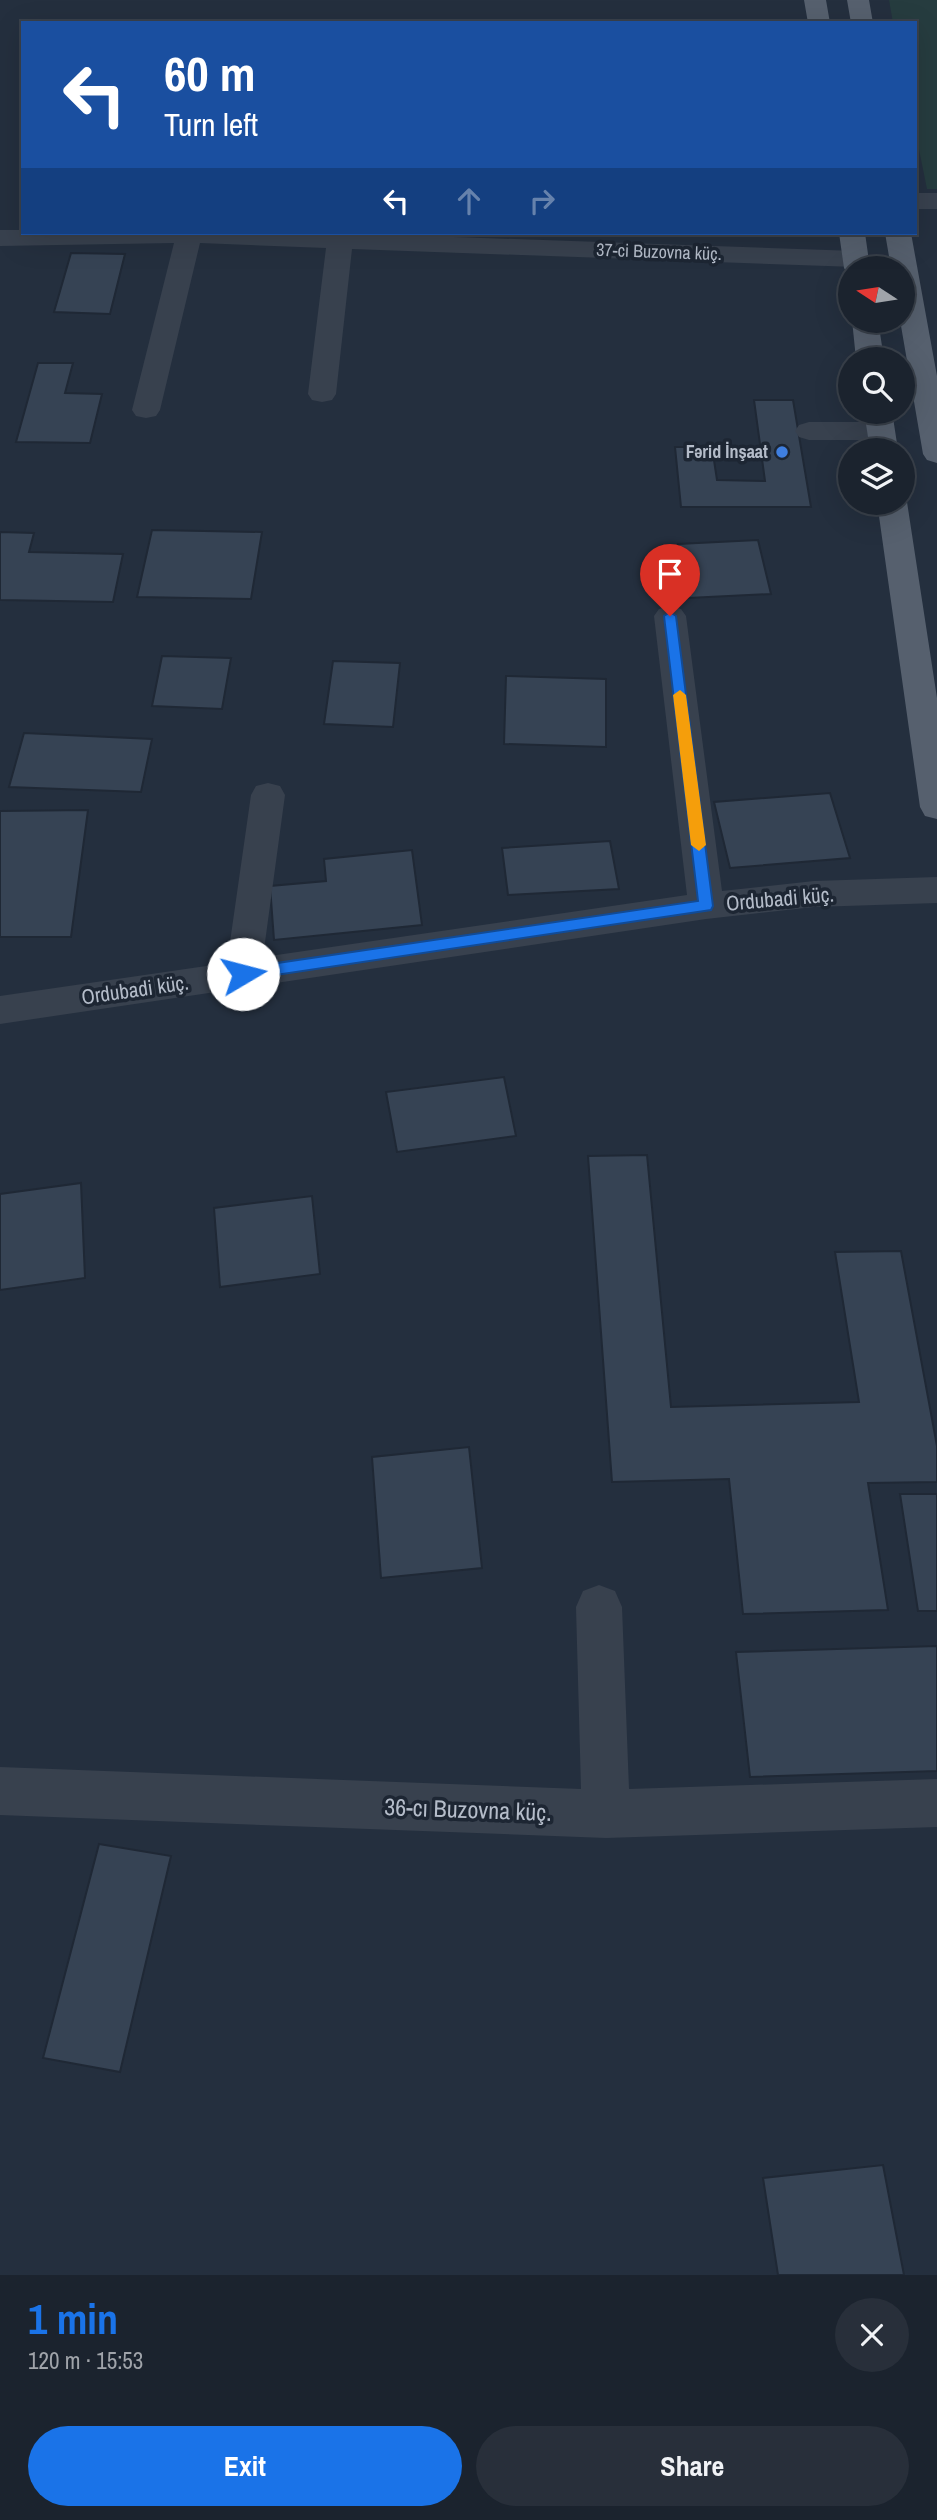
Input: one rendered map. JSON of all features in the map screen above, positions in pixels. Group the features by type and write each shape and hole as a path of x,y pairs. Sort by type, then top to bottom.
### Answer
{"main road":[{"path":"815,0 819,21"},
{"path":"858,0 862,21"},
{"path":"852,235 855,256"},
{"path":"898,235 937,454"},
{"path":"893,515 937,807"}],"street":[{"path":"917,201 937,201"},
{"path":"146,410 189,235"},
{"name":"37-ci Buzovna küç.","path":"0,238 189,235 838,262"},
{"path":"321,394 340,240"},
{"path":"809,431 881,431"},
{"path":"670,616 706,906"},
{"path":"243,974 268,795"},
{"name":"Ordubadi küç.","path":"0,1010 706,906 814,894 937,890"},
{"path":"599,1607 606,1814"},
{"name":"36-cı Buzovna küç.","path":"0,1791 606,1814 937,1803"}],"green space":[{"path":"889,0 937,0 937,189 927,189 917,140 917,21 893,21"}],"building":[{"path":"71,253 125,254 110,314 54,312"},
{"path":"38,363 73,363 65,393 102,394 90,443 16,442"},
{"path":"754,400 793,400 811,507 681,507 675,447 712,447 717,480 765,481"},
{"path":"152,530 262,532 251,599 137,597"},
{"path":"0,532 34,533 29,552 123,554 113,602 0,600"},
{"path":"758,540 771,594 688,598 678,544"},
{"path":"162,656 231,658 222,709 152,706"},
{"path":"333,661 400,663 393,727 324,724"},
{"path":"506,676 606,679 606,747 504,744"},
{"path":"24,733 152,739 141,792 9,787"},
{"path":"830,793 850,858 730,868 714,802"},
{"path":"88,810 71,937 0,937 0,811"},
{"path":"610,841 619,889 508,895 502,848"},
{"path":"412,850 422,925 274,940 270,886 326,881 324,859"},
{"path":"504,1077 516,1136 397,1152 386,1092"},
{"path":"647,1155 671,1407 859,1402 835,1252 901,1251 937,1446 937,1482 868,1483 888,1610 743,1614 729,1479 612,1482 588,1156"},
{"path":"81,1183 85,1278 0,1290 0,1194"},
{"path":"312,1196 320,1274 220,1287 214,1208"},
{"path":"469,1447 482,1568 381,1578 372,1457"},
{"path":"900,1494 937,1494 937,1611 918,1611"},
{"path":"937,1646 937,1771 750,1777 736,1652"},
{"path":"99,1844 171,1856 120,2072 43,2058"},
{"path":"883,2165 904,2275 778,2275 763,2178"}],"slow traffic":[{"path":"680,695 699,845"}],"place":[{"name":"Fərid İnşaat","path":"782,452"}],"route":[{"path":"243,974 706,906 670,616"}]}
